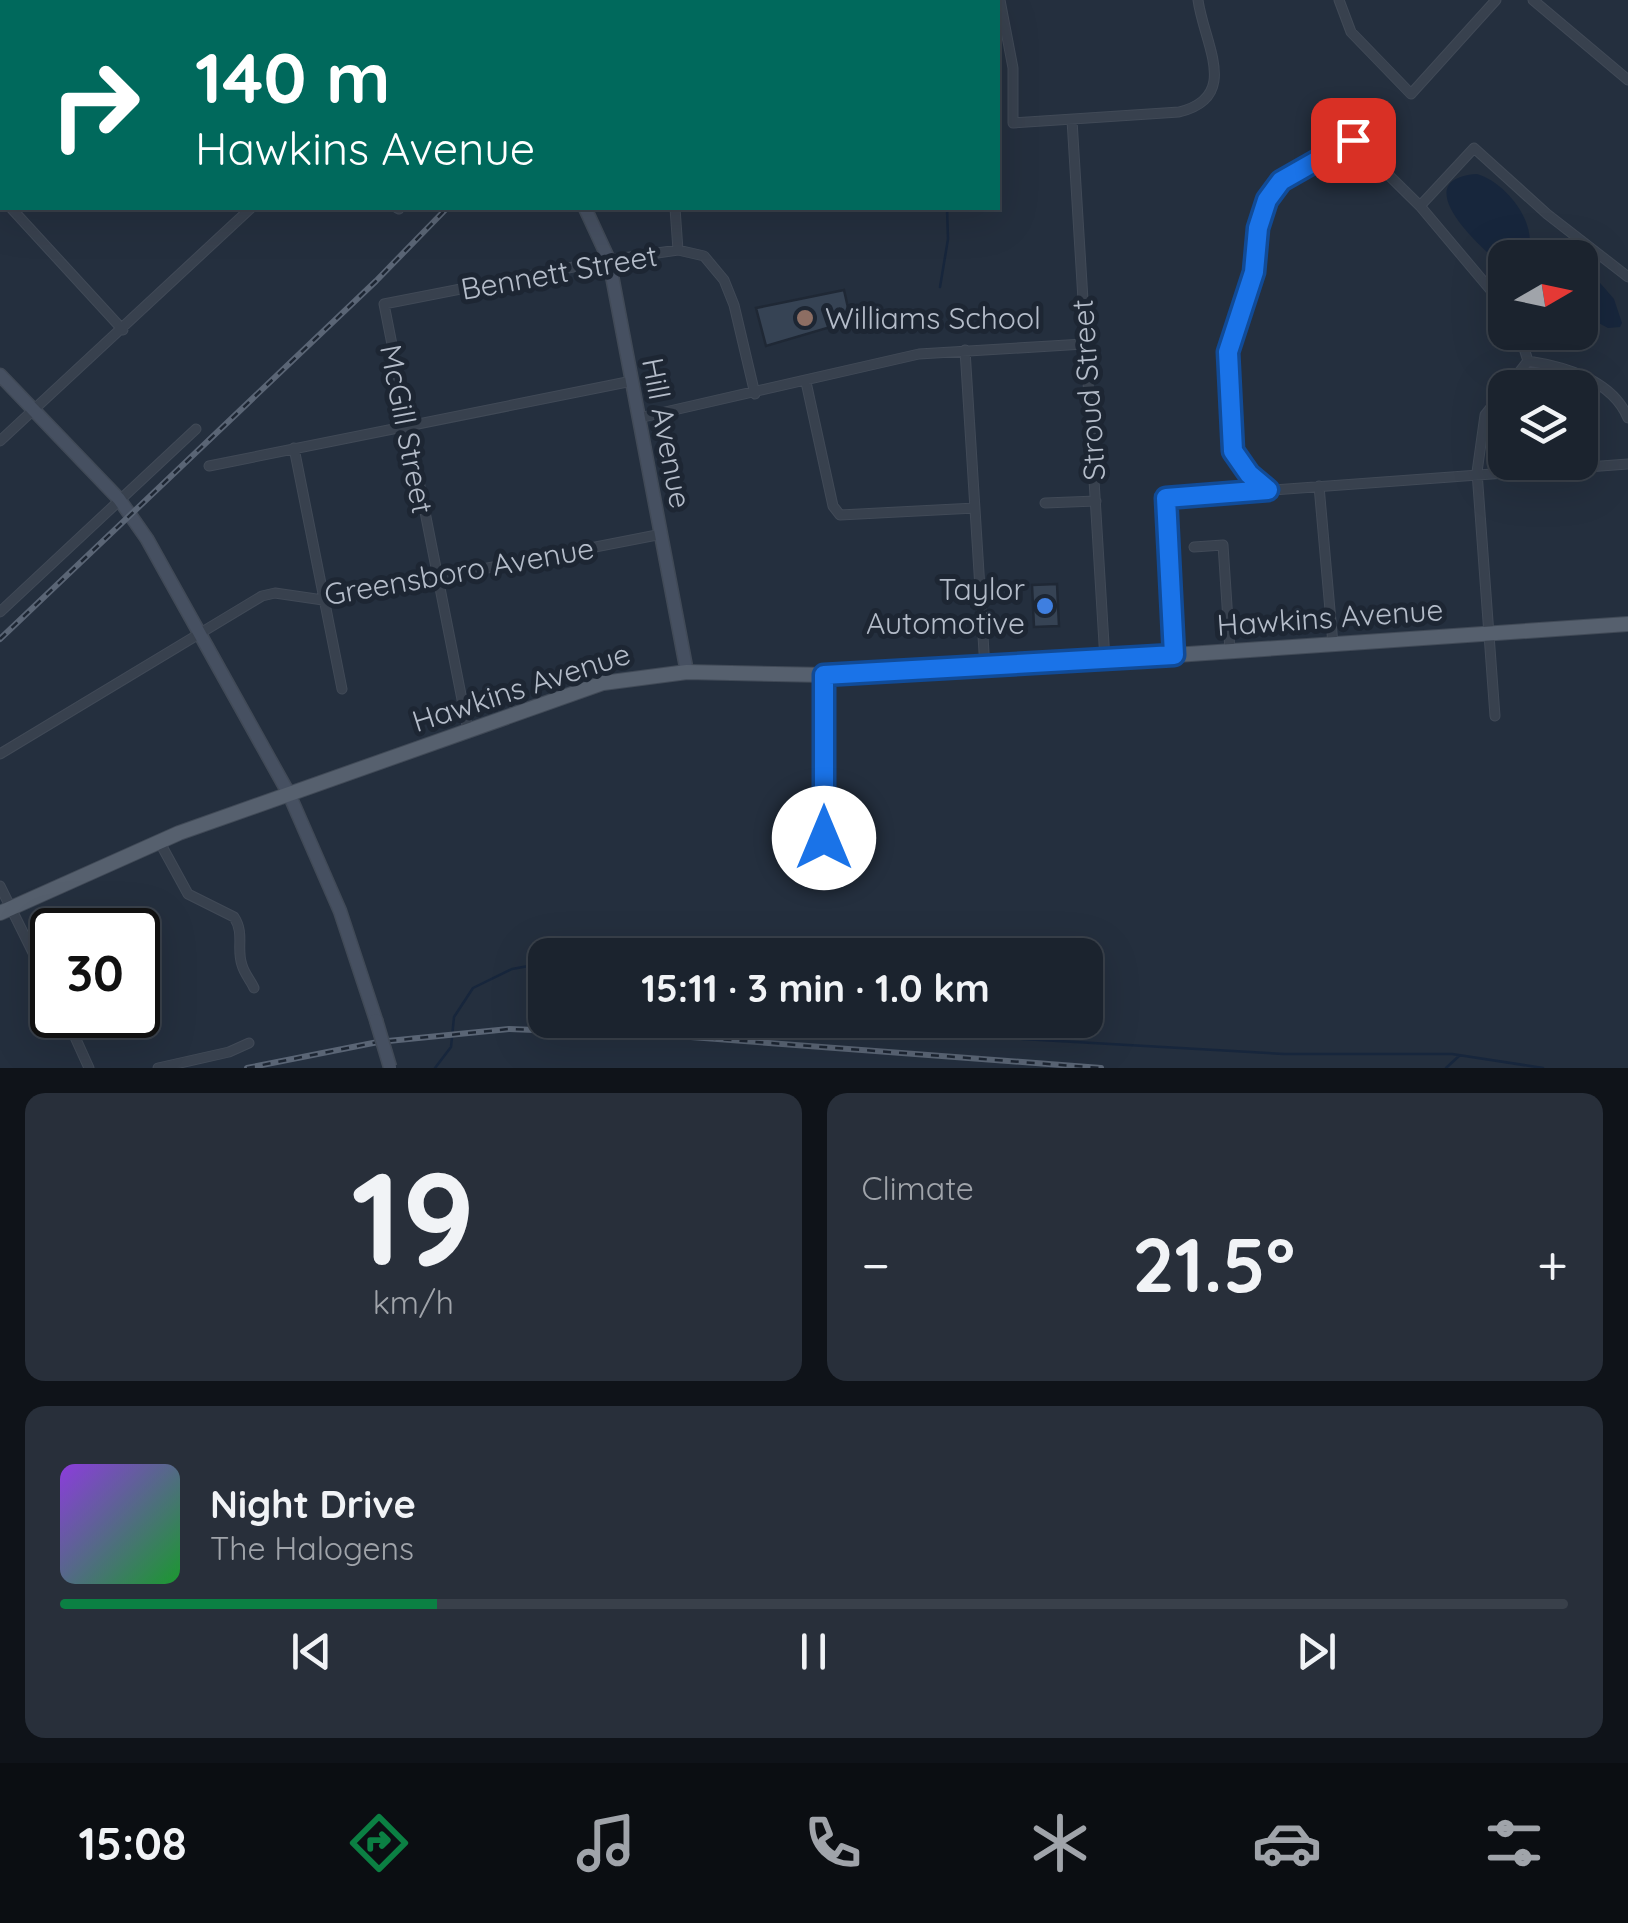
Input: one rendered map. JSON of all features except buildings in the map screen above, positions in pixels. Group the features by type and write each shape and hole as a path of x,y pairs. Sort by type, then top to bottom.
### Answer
{"main road":[{"name":"Hawkins Avenue","path":"5,910 160,841 602,683 687,672 824,675 985,668 1628,624"}],"street":[{"path":"1011,0 1000,0 1013,68 1013,123 1199,107 1212,95 1216,79 1198,0"},
{"path":"1339,0 1350,32 1411,94 1496,0"},
{"path":"1533,0 1628,80"},
{"name":"Stroud Street","path":"1072,120 1105,660"},
{"path":"1268,490 1249,474 1233,451 1228,352 1254,272 1258,228 1267,200 1281,181 1353,140 1420,206 1488,287"},
{"path":"1420,206 1474,148 1547,214 1628,277"},
{"path":"13,210 123,330"},
{"path":"0,441 249,210"},
{"name":"Hill Avenue","path":"586,210 609,260 687,672"},
{"path":"675,210 678,250"},
{"name":"Bennett Street","path":"384,304 609,260 678,250 704,256 724,280 734,305 755,394"},
{"name":"McGill Street","path":"384,304 468,730"},
{"path":"639,418 906,357 1084,344"},
{"path":"965,350 985,668"},
{"path":"1524,350 1528,362"},
{"path":"1521,370 1528,362"},
{"path":"1528,362 1559,366 1600,385 1621,401 1628,418"},
{"path":"0,375 119,499 141,530 289,794 340,911 390,1068"},
{"path":"208,466 632,381"},
{"path":"806,382 838,514 882,516 975,508"},
{"path":"1488,411 1478,472 1494,716"},
{"path":"0,612 196,429"},
{"path":"294,448 342,689"},
{"path":"1174,655 1166,498 1478,472 1628,464"},
{"path":"1319,486 1333,644"},
{"path":"1045,504 1096,501"},
{"name":"Greensboro Avenue","path":"0,754 262,596 275,593 323,600 662,534"},
{"path":"1194,547 1222,546 1230,651"},
{"path":"824,675 824,838"},
{"path":"160,841 188,894 234,917 238,923 242,938 240,962 254,988"},
{"path":"0,886 5,910 30,953"},
{"path":"75,1038 88,1068"},
{"path":"158,1068 229,1052 249,1043"}],"water":[{"path":"1477,174 1499,186 1525,219 1530,240 1488,240 1488,252 1455,216 1448,201 1447,188 1456,179"},
{"path":"1598,281 1614,299 1622,323 1620,327 1608,328 1598,323"}],"waterway":[{"path":"940,287 948,239 947,210"},
{"path":"435,1068 451,1047 454,1017 473,988 512,969 528,966"},
{"path":"1012,1038 1284,1054 1452,1054 1543,1068"},
{"path":"1446,1068 1459,1056"}],"railway":[{"path":"0,639 376,281 445,210"},
{"path":"247,1068 378,1042 509,1029 664,1035 1101,1068"}],"place":[{"name":"Williams School","path":"805,318"},
{"name":"Taylor Automotive","path":"1045,606"}],"route":[{"path":"824,838 824,675 1174,655 1166,498 1268,490 1249,474 1233,451 1228,415 1228,352 1254,272 1258,228 1267,200 1281,181 1353,140"}]}
